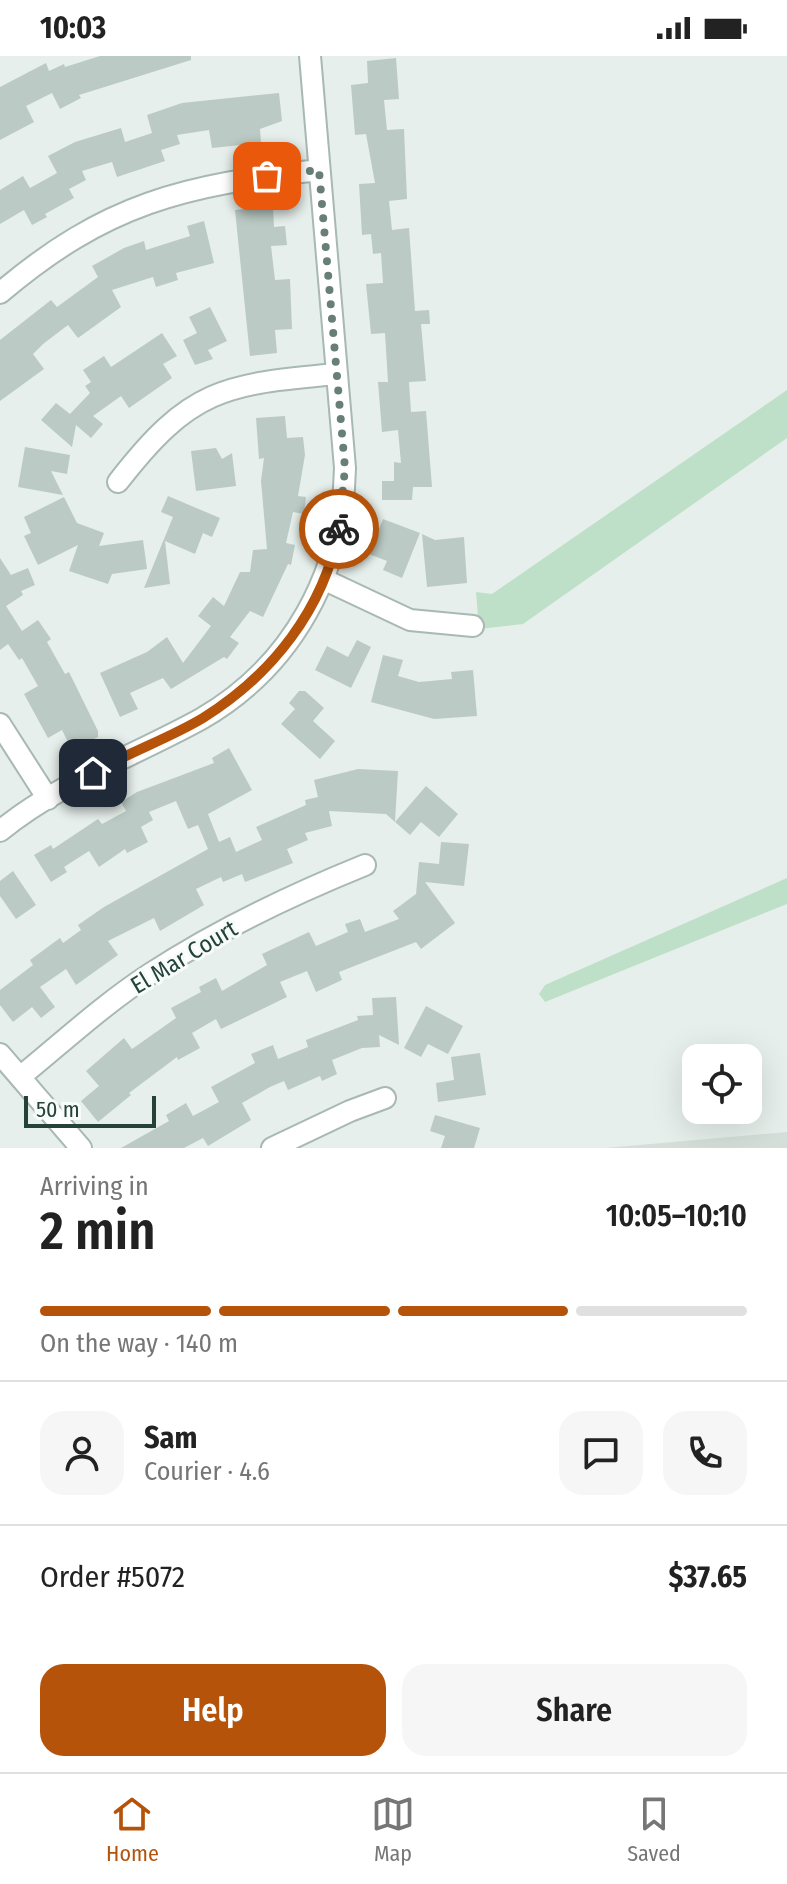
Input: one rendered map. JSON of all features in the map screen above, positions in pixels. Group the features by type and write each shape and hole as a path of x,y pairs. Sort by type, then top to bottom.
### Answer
{"street":[{"path":"0,831 116,760 203,718 283,650 304,621 325,580 345,497 310,56"},
{"path":"0,293 46,254 146,202 220,183 319,170"},
{"path":"118,482 173,418 203,400 252,383 337,374"},
{"path":"325,580 410,620 473,626"},
{"path":"0,724 48,799"},
{"name":"El Mar Court","path":"20,1077 92,1016 150,974 212,937 365,865"},
{"path":"0,1054 81,1148"},
{"path":"272,1148 385,1098"}],"shaded area":[{"path":"787,1132 787,1148 605,1148"}],"green space":[{"path":"787,390 787,438 523,624 479,629 476,592 492,594"},
{"path":"787,878 787,904 545,1002 539,994 545,985"}],"building":[{"path":"100,56 191,56 191,60 79,95 81,98 60,109 52,93 26,106 34,122 0,140 0,87 46,63 49,71 64,64 65,67"},
{"path":"396,58 399,99 384,100 387,130 404,129 407,199 389,201 392,230 409,228 415,311 429,310 430,324 421,324 426,381 409,382 411,412 426,411 432,487 413,487 412,500 382,500 382,481 394,481 394,462 401,463 398,430 382,432 378,382 388,382 385,333 371,334 366,284 383,283 381,253 373,254 371,234 362,235 359,184 375,183 366,134 355,135 351,85 368,83 367,61"},
{"path":"279,93 282,121 260,129 261,143 212,148 209,130 177,135 180,144 161,150 165,161 117,177 112,162 82,171 86,180 69,189 74,198 45,214 47,217 32,225 24,210 0,224 0,190 23,176 30,188 57,173 48,156 75,142 121,128 125,142 152,133 147,115 182,103"},
{"path":"273,206 274,227 285,226 287,245 271,246 275,280 290,279 292,329 275,330 277,353 250,356 235,210"},
{"path":"204,221 214,263 176,273 178,280 156,287 153,277 112,290 121,307 78,338 68,325 43,344 33,354 44,369 0,401 0,340 51,300 57,307 98,277 92,266 144,241 146,250 190,236 187,226"},
{"path":"210,307 227,341 208,350 213,359 195,365 183,340 197,333 189,317"},
{"path":"162,333 177,356 163,364 172,378 129,408 121,396 93,416 103,424 91,438 76,425 72,447 41,420 56,403 70,414 90,393 85,386 91,382 83,370 104,356 111,367"},
{"path":"285,416 287,438 303,437 305,455 298,496 306,497 304,514 293,512 286,543 295,545 291,565 288,564 263,617 250,611 230,637 239,643 227,659 224,657 171,689 163,678 130,693 138,709 120,717 100,673 147,652 167,637 183,663 211,626 198,616 213,597 224,606 240,572 250,572 253,550 267,549 261,481 264,458 259,459 256,418"},
{"path":"25,447 70,455 67,474 51,471 63,495 18,487"},
{"path":"216,448 222,459 232,453 236,486 196,491 191,451"},
{"path":"168,496 220,518 212,537 203,533 195,554 165,541 170,584 144,588 173,517 161,512"},
{"path":"64,497 77,523 104,533 99,546 143,540 147,569 112,574 108,584 69,571 78,545 38,565 24,536 31,533 24,517"},
{"path":"383,519 420,533 402,578 383,570 387,561 369,554"},
{"path":"422,534 435,540 464,537 467,583 427,587"},
{"path":"0,558 11,575 28,568 35,585 21,591 23,595 6,606 22,631 38,620 51,639 47,642 65,674 69,672 98,731 98,737 72,750 62,730 48,738 24,694 38,686 22,658 19,660 8,644 0,650"},
{"path":"357,640 371,647 351,688 315,670 327,646 348,657"},
{"path":"383,655 403,660 398,676 419,682 452,679 451,672 473,670 477,716 434,719 371,702"},
{"path":"299,691 305,691 324,708 313,721 335,741 320,759 281,724 295,709 289,703"},
{"path":"229,748 252,790 208,814 219,842 230,837 236,852 262,840 256,827 306,805 305,800 318,797 314,780 358,769 398,771 395,822 386,814 329,811 332,826 305,833 308,840 287,849 293,863 245,882 242,874 223,882 221,877 196,889 204,905 160,931 154,918 108,941 118,955 76,985 66,969 40,987 55,1007 41,1018 32,1007 13,1022 0,1005 0,990 33,965 30,960 60,938 63,943 81,930 78,925 104,907 208,849 198,825 188,829 176,801 149,812 153,820 141,827 148,842 127,853 125,849 99,867 89,851 64,867 67,872 51,882 34,855 51,845 53,849 98,819 102,824 126,811 121,802 137,792 214,763 212,758"},
{"path":"426,786 458,814 439,837 421,822 410,835 395,822"},
{"path":"441,842 469,844 464,886 425,882 455,923 421,949 416,942 339,972 342,980 316,992 307,971 280,982 287,997 221,1029 216,1019 192,1033 200,1048 178,1060 177,1057 129,1093 131,1095 98,1122 81,1101 99,1086 86,1071 124,1038 132,1049 176,1018 171,1008 201,992 199,987 216,978 222,991 267,965 262,954 309,932 316,946 348,932 345,924 360,919 365,932 399,919 393,911 416,894 419,862 439,864"},
{"path":"13,871 36,905 16,919 0,896 0,881"},
{"path":"396,997 399,1045 379,1035 380,1047 362,1048 332,1060 337,1074 322,1081 320,1076 288,1090 284,1081 270,1087 242,1103 251,1120 208,1146 203,1138 184,1148 121,1148 169,1121 166,1115 186,1103 193,1116 219,1102 211,1087 255,1063 251,1054 273,1045 278,1059 308,1047 306,1040 358,1020 357,1016 373,1015 372,998"},
{"path":"426,1006 463,1026 448,1054 428,1044 421,1057 404,1048"},
{"path":"480,1053 486,1095 438,1102 436,1083 454,1080 451,1057"},
{"path":"435,1115 480,1128 474,1148 441,1148 445,1136 430,1131"}],"way so far":[{"path":"267,176 319,170 345,468 345,497 339,529"}],"route":[{"path":"93,773 203,718 283,650 304,621 325,580 339,529"}]}
